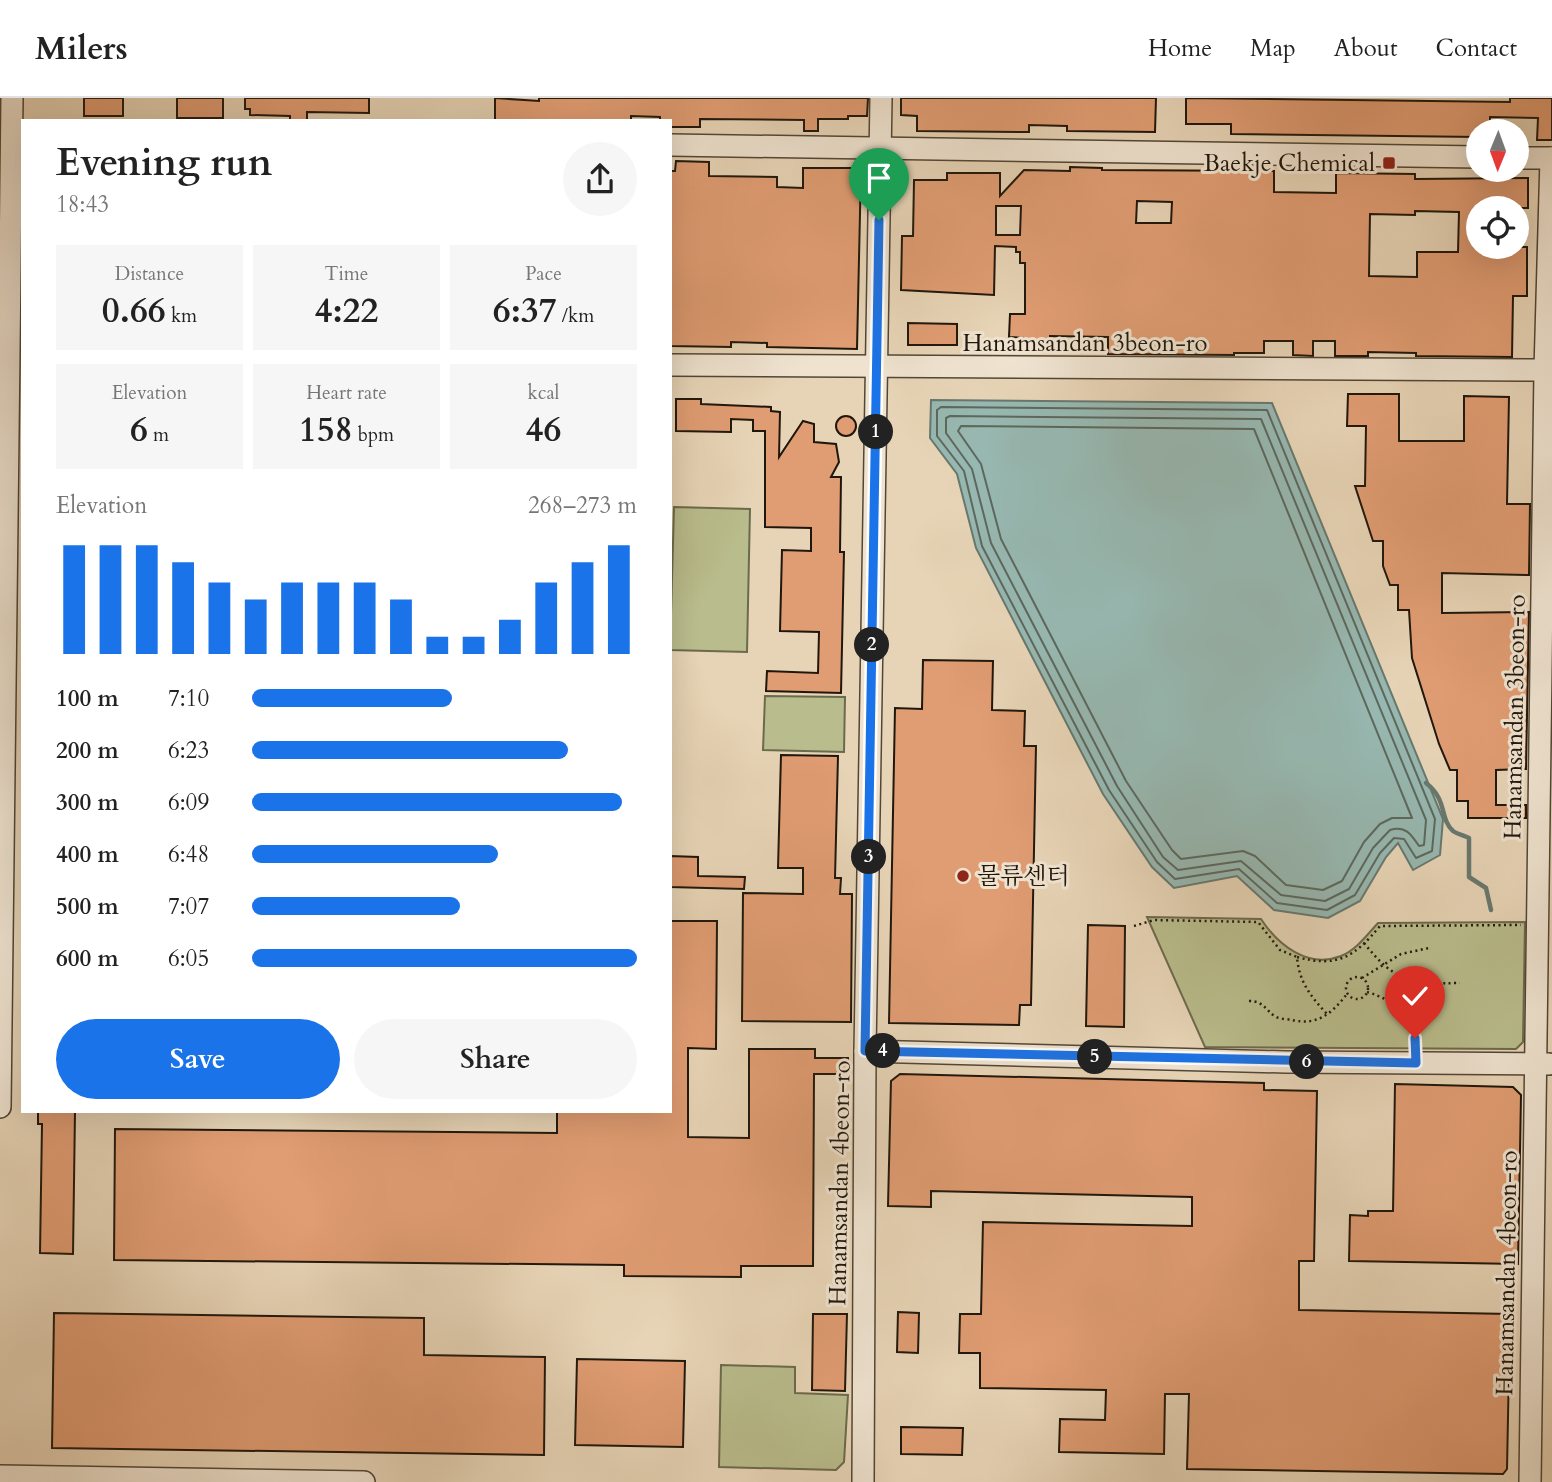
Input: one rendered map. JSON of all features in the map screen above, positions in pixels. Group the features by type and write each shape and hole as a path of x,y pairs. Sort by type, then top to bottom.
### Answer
{"street":[{"path":"0,1107 2,681 17,141 12,98"},
{"path":"865,1051 881,98"},
{"path":"672,145 1466,157"},
{"name":"Hanamsandan 3beon-ro","path":"1530,158 1551,158 1545,370 1539,925 1545,1064"},
{"name":"Hanamsandan 3beon-ro","path":"672,365 1545,370"},
{"name":"Hanamsandan 4beon-ro","path":"863,1482 865,1051 1545,1064 1530,1482"},
{"path":"0,1476 365,1482"}],"path":[{"path":"1134,926 1154,920 1258,922 1280,950 1297,957 1331,962 1344,958 1380,926 1539,925"},
{"path":"1364,943 1382,964 1412,983 1460,983"},
{"path":"1363,978 1368,986 1365,996 1356,999 1347,994 1345,990 1348,980 1363,978 1401,954 1429,948"},
{"path":"1297,957 1301,981 1328,1015"},
{"path":"1367,992 1393,1002 1411,1023 1415,1038 1416,1063"},
{"path":"1249,1001 1258,1001 1277,1017 1297,1021 1319,1020 1328,1015 1347,994"},
{"path":"1411,1023 1429,1017"}],"green space":[{"path":"674,507 750,509 747,652 672,650"},
{"path":"765,696 845,697 844,752 763,750"},
{"path":"1147,917 1261,919 1285,946 1306,957 1317,959 1341,956 1352,950 1378,923 1525,922 1523,1042 1516,1049 1205,1047"},
{"path":"721,1365 795,1367 795,1393 848,1395 844,1462 836,1470 719,1467"}],"water":[{"path":"931,400 1272,403 1443,819 1440,855 1413,870 1398,843 1386,857 1360,901 1328,918 1274,910 1237,876 1174,888 1152,867 1103,794 976,548 957,474 930,438"}],"building":[{"path":"84,98 123,98 123,116 84,116"},
{"path":"177,98 223,98 223,118 177,118"},
{"path":"245,98 369,98 369,113 307,112 307,119 250,115 250,109 245,109"},
{"path":"495,98 539,101 539,98 868,98 867,116 818,119 818,131 804,131 804,120 700,119 700,127 672,127 672,119 660,117 495,119"},
{"path":"901,98 1156,98 1155,132 1067,131 1067,126 1029,125 1029,132 917,131 917,116 901,115"},
{"path":"1186,98 1510,102 1510,98 1552,98 1552,140 1537,140 1538,118 1466,119 1466,137 1231,134 1231,124 1186,124"},
{"path":"676,161 709,162 709,176 777,177 777,187 803,188 803,168 861,168 857,349 767,347 767,343 731,342 731,347 672,346 672,171 675,171"},
{"path":"1070,167 1102,170 1274,171 1274,192 1336,193 1336,173 1415,174 1415,179 1466,179 1466,182 1528,182 1528,196 1466,196 1466,259 1527,259 1527,296 1513,296 1512,357 1416,356 1416,353 1368,352 1368,356 1335,356 1335,341 1313,341 1313,356 1293,355 1293,341 1264,341 1264,353 1234,355 1108,354 1108,337 1050,336 1050,345 1024,345 1024,338 1009,337 1010,314 1025,314 1025,263 1020,263 1020,252 1016,252 1016,247 995,246 994,295 901,290 902,236 913,236 914,180 947,180 947,173 1000,173 1000,196 1024,170 1070,171","holes":["1137,201 1172,202 1171,223 1136,223","996,206 1021,206 1020,235 996,235","1415,211 1459,212 1458,252 1417,252 1417,277 1369,276 1370,214 1415,215"]},
{"path":"908,323 957,324 957,345 908,345"},
{"path":"1348,394 1399,394 1399,441 1464,441 1464,396 1509,397 1507,504 1530,504 1529,575 1442,573 1442,613 1529,612 1526,769 1496,770 1496,805 1526,805 1526,818 1468,818 1468,801 1457,801 1457,770 1450,770 1439,744 1412,658 1409,610 1398,610 1398,585 1390,585 1383,566 1383,541 1373,541 1355,486 1365,486 1366,426 1347,426"},
{"path":"676,399 701,399 701,404 771,407 771,411 780,412 779,457 803,421 814,424 814,442 836,444 839,462 831,477 841,477 840,552 844,552 841,693 766,691 767,671 818,673 819,632 780,631 782,550 811,551 811,528 765,527 765,431 753,431 753,420 731,419 731,432 676,431"},
{"path":"846,416 853,419 856,426 853,433 846,436 839,433 836,426 839,419"},
{"name":"물류센터","path":"923,660 993,661 992,710 1025,711 1024,746 1036,746 1031,1005 1020,1005 1019,1025 889,1023 895,708 922,709"},
{"path":"781,755 838,756 835,878 841,878 840,894 852,894 851,1022 742,1021 743,893 803,894 803,868 778,868"},
{"path":"672,856 698,857 698,876 745,877 744,889 672,887"},
{"path":"672,921 717,921 716,1049 688,1048 688,1137 749,1138 749,1049 815,1049 815,1058 848,1058 848,1074 814,1074 813,1266 741,1266 741,1277 624,1276 624,1265 114,1260 115,1129 557,1133 557,1113 672,1113"},
{"path":"1088,925 1125,926 1124,1027 1086,1026"},
{"path":"900,1074 1264,1083 1264,1090 1317,1091 1314,1261 1299,1261 1299,1310 1510,1314 1507,1469 1503,1474 1187,1469 1189,1394 1165,1394 1164,1454 1059,1452 1060,1419 1105,1420 1106,1390 980,1388 980,1353 959,1353 960,1314 981,1314 983,1222 1192,1226 1192,1197 931,1191 931,1207 888,1206 891,1081"},
{"path":"1395,1084 1513,1087 1521,1095 1518,1264 1349,1261 1350,1215 1368,1216 1368,1211 1393,1211"},
{"path":"38,1113 75,1113 73,1254 40,1253 42,1124 38,1124"},
{"path":"898,1312 919,1313 918,1353 897,1352"},
{"path":"54,1313 424,1318 424,1355 545,1357 544,1455 52,1448"},
{"path":"813,1314 847,1314 845,1391 812,1390"},
{"path":"577,1359 685,1361 683,1447 575,1445"},
{"path":"901,1427 963,1428 962,1455 901,1454"}],"waterway":[{"path":"1426,783 1438,796 1449,826 1469,838 1469,877 1486,888 1491,910"}],"place":[{"name":"Baekje Chemical","path":"1389,163"},
{"name":"물류센터","path":"963,876"}],"route":[{"path":"879,220 865,1051 1416,1063 1415,1038"}]}
